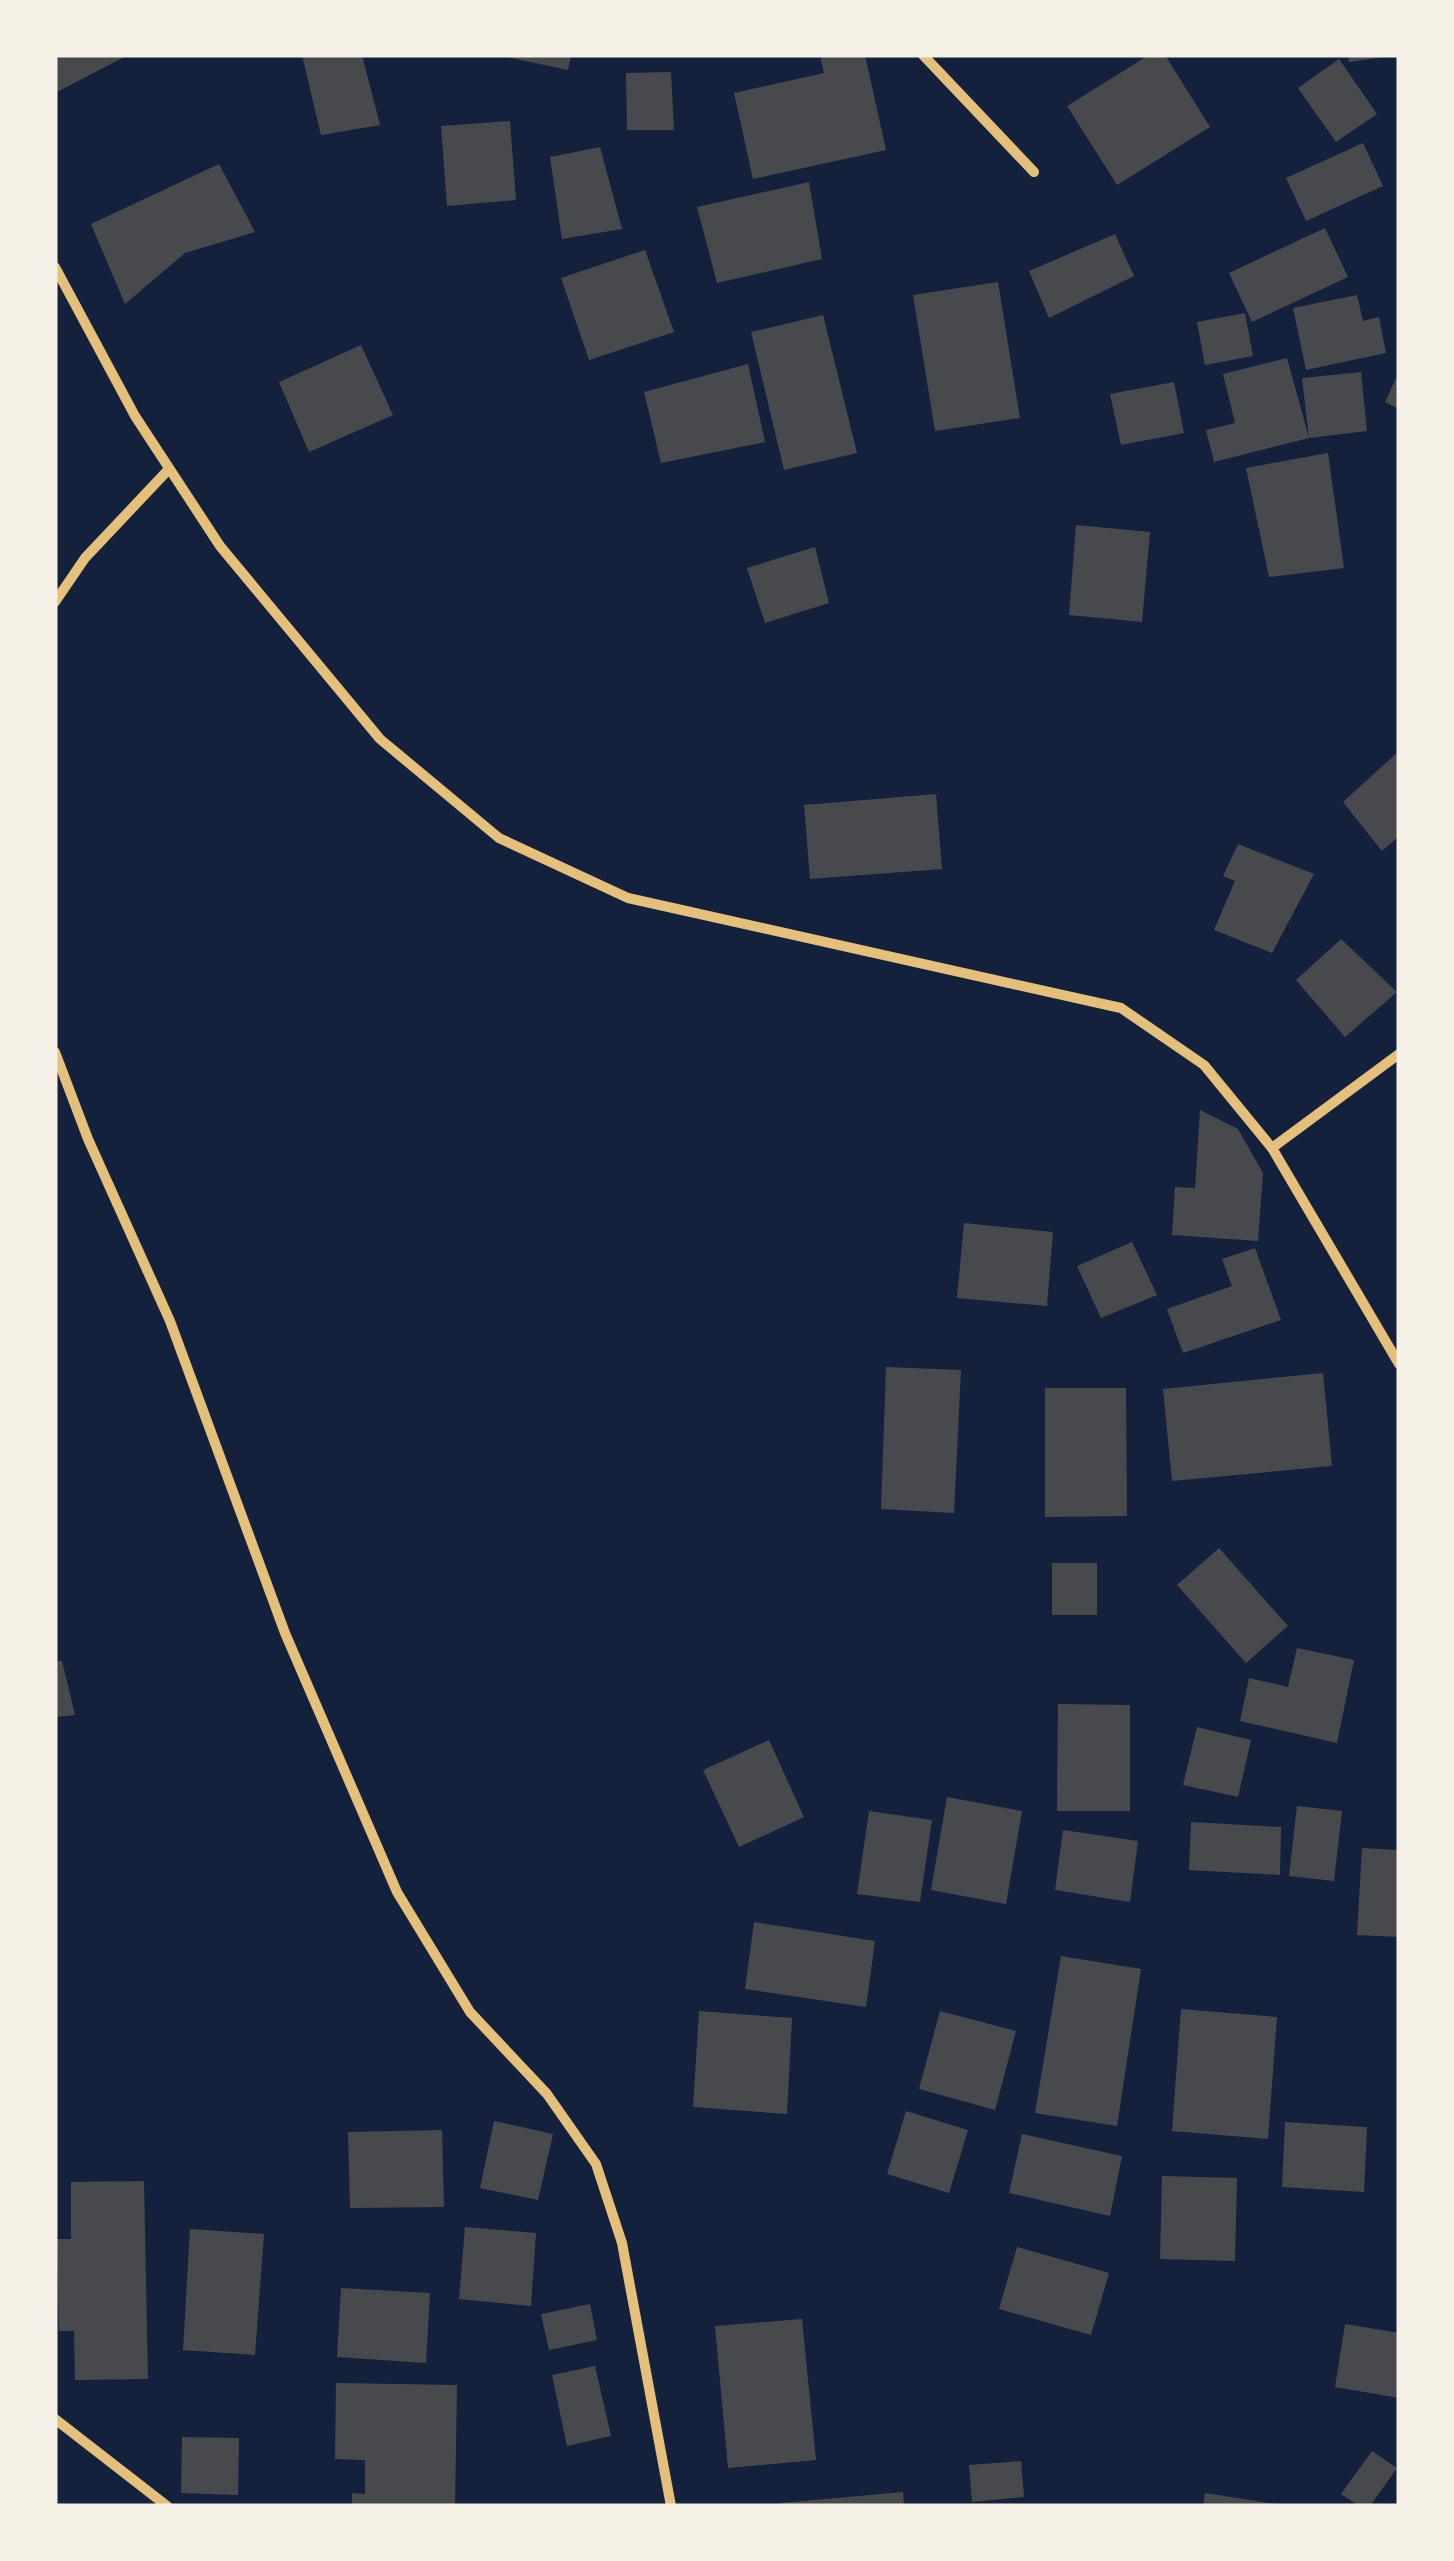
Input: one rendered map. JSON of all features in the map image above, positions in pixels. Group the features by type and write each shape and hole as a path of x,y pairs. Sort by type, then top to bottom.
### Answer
{"street":[{"path":"924,55 1034,172"},
{"path":"55,267 135,416 220,546 380,739 500,838 628,898 1120,1008 1204,1065 1272,1148 1399,1364"},
{"path":"55,602 85,558 169,469"},
{"path":"55,1052 88,1138 170,1321 286,1632 396,1892 470,2012 547,2094 596,2164 622,2244 671,2506"},
{"path":"1272,1148 1399,1054"},
{"path":"55,2418 167,2506"}],"building":[{"path":"55,55 128,55 55,93"},
{"path":"302,55 362,55 380,125 321,135"},
{"path":"498,55 571,55 568,70"},
{"path":"820,55 865,55 886,150 753,179 734,93 824,73"},
{"path":"1149,55 1165,55 1210,127 1117,185 1067,106"},
{"path":"1348,55 1384,55 1384,57 1349,62"},
{"path":"1339,59 1377,114 1336,142 1298,88"},
{"path":"671,72 674,130 627,130 626,73"},
{"path":"510,121 516,200 447,206 441,126"},
{"path":"1363,143 1383,186 1306,221 1286,178"},
{"path":"600,147 622,229 562,239 550,157"},
{"path":"219,164 255,232 185,253 125,304 91,224"},
{"path":"809,182 822,259 717,283 697,207"},
{"path":"1325,228 1348,277 1252,322 1229,273"},
{"path":"1115,234 1134,276 1049,318 1029,271"},
{"path":"645,250 674,332 589,360 561,278"},
{"path":"998,282 1020,418 935,431 913,295"},
{"path":"1357,295 1363,321 1379,317 1386,353 1306,370 1293,308"},
{"path":"1245,313 1253,356 1205,365 1197,322"},
{"path":"823,315 857,453 784,470 751,332"},
{"path":"361,345 393,415 309,452 279,382"},
{"path":"1287,358 1309,438 1214,462 1206,430 1235,423 1223,374"},
{"path":"748,364 765,442 661,463 644,392"},
{"path":"1361,372 1367,431 1309,438 1302,378"},
{"path":"1399,372 1399,409 1385,402"},
{"path":"1174,382 1184,433 1121,445 1110,394"},
{"path":"1328,453 1344,568 1269,577 1246,468"},
{"path":"1076,525 1150,532 1142,622 1069,615"},
{"path":"815,547 829,603 765,623 747,568"},
{"path":"1399,751 1399,836 1382,851 1343,802"},
{"path":"936,794 942,869 810,879 804,805"},
{"path":"1238,844 1314,874 1272,953 1214,930 1235,881 1223,876"},
{"path":"1341,939 1397,992 1345,1037 1296,980"},
{"path":"1200,1110 1238,1129 1263,1173 1258,1241 1172,1235 1175,1187 1195,1188"},
{"path":"964,1223 1053,1232 1047,1306 957,1298"},
{"path":"1132,1242 1157,1295 1101,1318 1077,1266"},
{"path":"1255,1248 1281,1320 1183,1353 1167,1309 1232,1286 1222,1259"},
{"path":"886,1367 961,1370 954,1513 881,1509"},
{"path":"1323,1373 1332,1466 1172,1481 1163,1389"},
{"path":"1045,1388 1126,1388 1127,1516 1045,1517"},
{"path":"1219,1548 1288,1626 1246,1663 1177,1585"},
{"path":"1052,1563 1097,1563 1097,1615 1052,1615"},
{"path":"1297,1648 1354,1660 1337,1743 1240,1721 1249,1678 1288,1687"},
{"path":"55,1661 62,1661 75,1715 55,1717"},
{"path":"1058,1704 1130,1705 1130,1811 1057,1811"},
{"path":"1197,1727 1251,1740 1238,1797 1183,1785"},
{"path":"769,1740 804,1817 739,1847 703,1770"},
{"path":"947,1797 1022,1811 1006,1904 931,1890"},
{"path":"1297,1806 1342,1811 1334,1881 1289,1876"},
{"path":"869,1811 932,1820 920,1902 857,1894"},
{"path":"1191,1822 1281,1827 1280,1875 1189,1870"},
{"path":"1063,1830 1138,1841 1130,1902 1055,1890"},
{"path":"1362,1848 1399,1850 1399,1937 1357,1935"},
{"path":"754,1922 875,1941 866,2007 745,1989"},
{"path":"1061,1956 1141,1969 1117,2126 1035,2113"},
{"path":"1181,2009 1277,2017 1268,2139 1172,2131"},
{"path":"699,2011 792,2018 787,2114 693,2107"},
{"path":"940,2011 1016,2031 995,2110 919,2089"},
{"path":"906,2111 968,2130 949,2193 887,2174"},
{"path":"494,2121 553,2134 538,2200 480,2188"},
{"path":"1285,2122 1367,2127 1364,2192 1282,2187"},
{"path":"442,2130 444,2207 350,2208 348,2132"},
{"path":"1022,2134 1122,2156 1110,2216 1009,2193"},
{"path":"1162,2176 1237,2178 1235,2261 1160,2259"},
{"path":"144,2181 148,2379 75,2380 74,2331 59,2331 57,2239 71,2239 71,2182"},
{"path":"465,2227 536,2233 531,2306 459,2299"},
{"path":"190,2229 264,2234 255,2355 183,2350"},
{"path":"1017,2247 1109,2273 1091,2335 999,2309"},
{"path":"341,2288 430,2293 426,2363 337,2357"},
{"path":"590,2304 597,2340 549,2350 541,2314"},
{"path":"802,2319 816,2460 728,2468 715,2326"},
{"path":"1345,2324 1399,2333 1399,2398 1335,2387"},
{"path":"595,2366 611,2436 567,2446 552,2375"},
{"path":"336,2383 457,2385 455,2506 352,2506 352,2493 365,2494 365,2460 335,2459"},
{"path":"182,2437 239,2438 238,2495 181,2493"},
{"path":"1372,2451 1397,2468 1370,2506 1359,2506 1341,2494"},
{"path":"1021,2461 1024,2497 972,2502 969,2465"},
{"path":"903,2492 904,2506 781,2506 781,2503"},
{"path":"1205,2493 1276,2504 1276,2506 1203,2506"}]}
